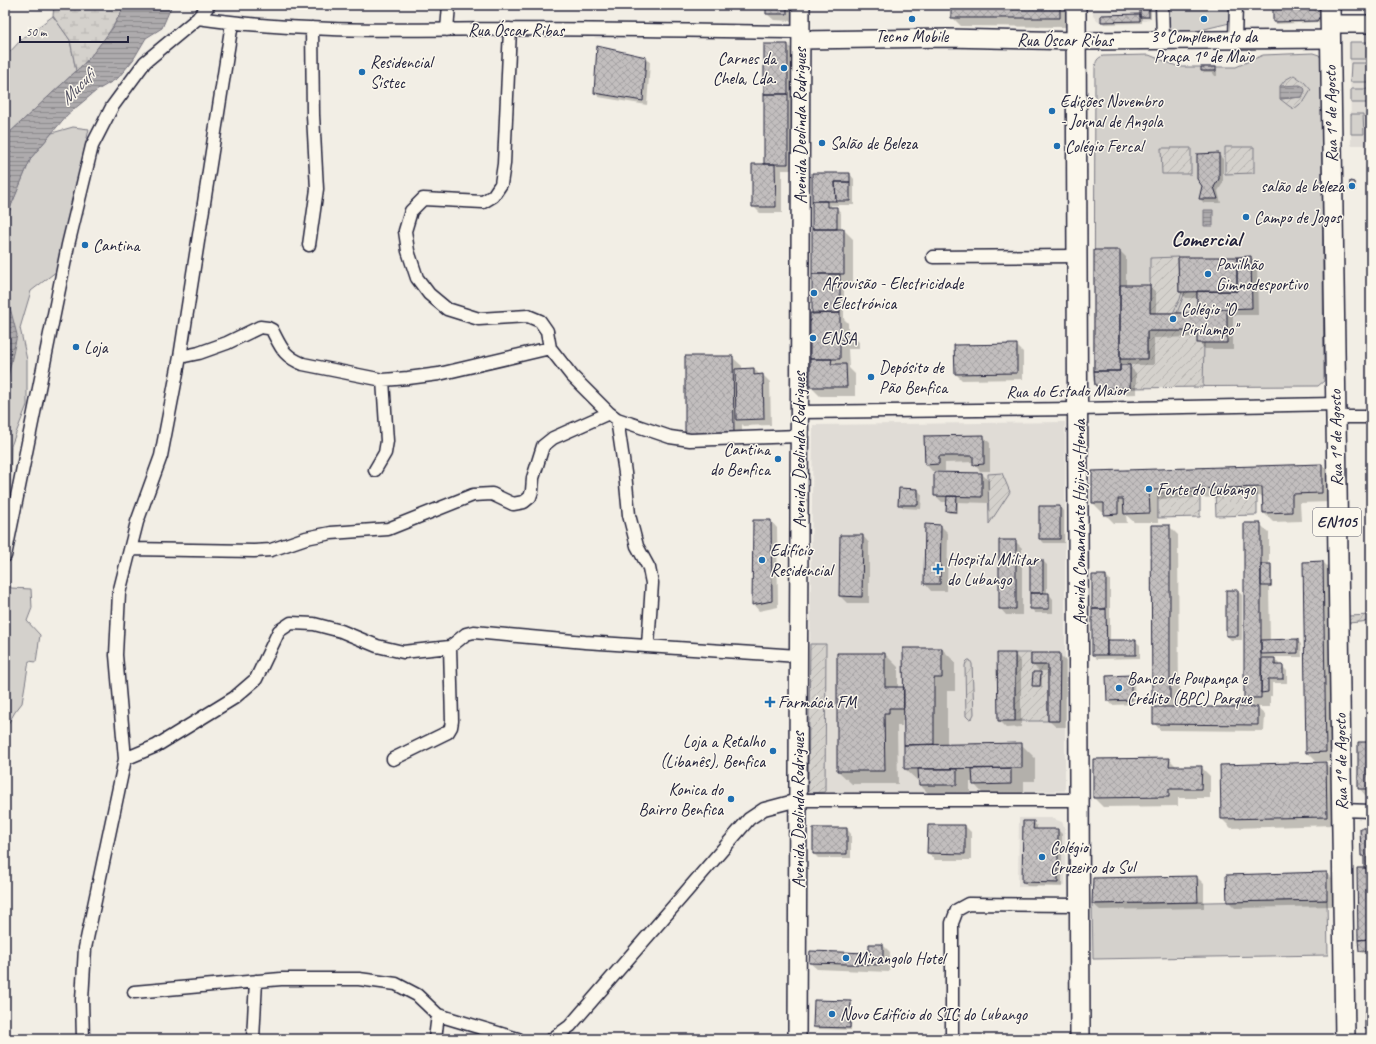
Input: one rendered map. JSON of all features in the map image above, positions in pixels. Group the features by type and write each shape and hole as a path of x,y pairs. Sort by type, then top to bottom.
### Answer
{"main road":[{"name":"Avenida Comandante Hoji-ya-Henda","path":"1076,5 1080,1039"},
{"name":"Rua 1º de Agosto","path":"1330,5 1346,1039"}],"street":[{"path":"5,556 68,245 92,146 112,107 146,62 198,18 209,5"},
{"path":"447,30 448,5"},
{"name":"Avenida Deolinda Rodrigues","path":"797,1039 801,5"},
{"path":"1162,5 1163,39"},
{"path":"1235,39 1236,5"},
{"name":"Rua Óscar Ribas","path":"198,18 232,23 312,28 447,30 510,29 801,36 1076,40 1235,39 1330,31 1371,24"},
{"path":"84,1039 82,1000 85,948 125,759 116,655 119,593 137,522 161,456 180,357 232,23"},
{"path":"309,245 317,189 313,115 312,28"},
{"path":"510,29 504,164 501,184 493,196 483,202 423,199 411,211 406,231 408,251 417,278 429,294 447,309 478,319 528,316 540,321 547,331 550,348 572,376 613,416 670,437 690,440 799,436"},
{"path":"933,257 1077,256"},
{"path":"180,357 199,353 227,344 260,327 272,330 285,354 292,360 303,364 383,380 439,374 550,348"},
{"path":"375,470 385,453 387,441 383,380"},
{"name":"Rua do Estado Maior","path":"799,412 1078,408 1336,410 1371,417"},
{"path":"130,549 271,550 306,538 331,533 388,529 473,496 492,494 513,504 524,502 530,497 533,478 543,446 553,438 613,416"},
{"path":"613,416 625,473 629,515 638,546 649,568 652,583 648,646"},
{"path":"125,759 156,746 234,698 256,679 279,631 291,623 314,624 342,631 377,646 403,652 450,647 466,634 474,632 798,656"},
{"path":"393,759 448,732 451,727 450,647"},
{"path":"552,1039 570,1026 749,819 764,809 798,800 1079,800"},
{"path":"1342,810 1371,810"},
{"path":"952,1039 952,923 957,910 968,904 1079,906"},
{"path":"134,992 280,979 359,978 396,984 417,995 438,1015 518,1039"},
{"path":"253,1039 256,981"},
{"path":"435,1039 438,1015"}],"shaded area":[{"path":"1093,5 1149,5 1149,19 1145,21 1098,22 1093,16"},
{"path":"1350,42 1371,42 1371,145 1351,145"},
{"name":"Hospital Militar do Lubango","path":"1065,422 1065,791 808,793 813,425"},
{"name":"Colégio Cruzeiro do Sul","path":"1019,818 1051,818 1062,822 1065,828 1065,886 1018,887"}],"green space":[{"path":"54,5 125,5 104,40 76,71 70,40 53,16"},
{"name":"3º Complemento da Praça 1º de Maio","path":"1162,5 1239,5 1238,21 1163,39"},
{"path":"53,16 70,40 76,71 7,135 5,140 5,57 22,39"},
{"path":"1350,42 1371,42 1371,59 1350,59"},
{"path":"1313,53 1319,55 1321,58 1324,381 1318,386 1097,387 1094,380 1095,67 1097,60 1103,56 1149,55 1179,67 1236,67 1263,55"},
{"path":"1351,63 1371,63 1371,82 1350,82"},
{"path":"1294,75 1304,82 1311,90 1305,100 1294,109 1280,99 1302,97 1280,86 1285,80"},
{"path":"1351,89 1371,89 1371,103 1351,103"},
{"path":"1351,114 1363,114 1364,134 1351,134"},
{"path":"73,127 89,129 57,271 31,291 20,328 27,360 27,405 11,446 9,502 5,508 5,227 11,206 31,158 52,133"},
{"path":"1225,147 1254,147 1254,173 1225,174"},
{"path":"1161,148 1191,148 1191,174 1162,174"},
{"path":"1178,257 1179,292 1182,292 1173,313 1150,313 1150,258"},
{"path":"1197,291 1197,313 1177,313 1185,292"},
{"path":"1147,331 1197,331 1204,343 1203,387 1130,388 1130,365 1120,365 1120,359 1147,358"},
{"path":"1002,473 1010,492 989,524 988,474"},
{"path":"1257,490 1257,515 1216,516 1215,491"},
{"path":"1200,492 1200,517 1158,518 1158,493"},
{"path":"5,573 11,588 31,589 32,608 27,621 40,635 36,662 29,661 22,703 5,729"},
{"path":"1371,615 1371,621 1348,623 1348,616"},
{"path":"810,644 826,644 825,792 808,793"},
{"path":"1015,653 1031,653 1031,665 1048,665 1048,721 1015,721"},
{"path":"968,660 970,660 972,664 974,714 972,718 969,719 966,716 965,666"},
{"path":"1327,900 1328,955 1093,959 1092,904"}],"water":[{"name":"Mucufi","path":"125,5 172,5 162,28 146,38 133,60 118,78 96,91 67,115 31,158 11,206 5,227 5,140 7,135 87,61 112,29"},
{"path":"1300,85 1304,87 1305,91 1302,97 1280,99 1280,86"},
{"path":"1204,210 1213,210 1213,226 1204,226"},
{"path":"5,288 17,335 5,390"}],"building":[{"path":"766,5 787,5 787,14 766,14"},
{"path":"951,5 1060,5 1060,18 951,18"},
{"path":"1140,5 1149,5 1149,17 1140,17"},
{"path":"1273,5 1319,5 1320,16 1317,21 1273,22"},
{"path":"1140,14 1140,21 1101,22 1101,15"},
{"path":"764,44 788,44 788,94 764,94"},
{"path":"597,46 646,57 643,101 594,93"},
{"path":"1201,67 1216,67 1216,71 1201,71"},
{"path":"764,94 788,94 788,164 764,164"},
{"path":"1219,153 1219,179 1214,187 1218,199 1199,199 1202,186 1197,179 1197,154"},
{"path":"752,164 775,164 776,207 752,207"},
{"path":"812,173 850,173 850,182 835,182 836,201 812,201"},
{"name":"salão de beleza","path":"1350,181 1354,182 1355,190 1349,190"},
{"path":"835,182 850,182 850,201 836,201"},
{"path":"812,201 827,201 827,207 837,207 837,229 812,229"},
{"path":"812,229 844,229 844,274 812,274"},
{"path":"1094,250 1120,250 1120,371 1094,371"},
{"path":"1251,256 1252,308 1197,310 1197,291 1237,291 1237,257"},
{"name":"Pavilhão Gimnodesportivo","path":"1178,257 1237,257 1237,291 1179,292"},
{"path":"812,274 840,274 840,313 812,314"},
{"path":"1120,285 1150,285 1150,313 1197,313 1197,310 1227,309 1227,343 1197,343 1197,331 1147,331 1147,359 1120,359"},
{"path":"810,313 840,313 840,332 850,332 850,340 840,340 840,359 810,359"},
{"path":"1017,344 1017,373 955,374 954,345"},
{"path":"685,356 733,356 734,433 685,434"},
{"path":"810,359 832,359 831,364 846,364 847,387 810,387"},
{"path":"1120,365 1130,365 1130,388 1100,388 1095,385 1094,371 1120,371"},
{"path":"754,368 754,375 763,374 764,419 736,420 735,369"},
{"path":"984,435 984,464 973,465 973,456 939,456 939,464 925,465 924,436"},
{"name":"Forte do Lubango","path":"1322,464 1322,493 1292,494 1292,512 1263,513 1262,487 1149,490 1150,513 1124,514 1123,499 1118,499 1118,514 1104,515 1104,503 1092,503 1092,471"},
{"path":"934,472 982,473 982,497 934,496"},
{"path":"899,488 918,489 918,505 898,505"},
{"path":"947,496 957,496 956,512 946,511"},
{"path":"1039,506 1060,506 1060,539 1039,539"},
{"name":"Edifício Residencial","path":"753,520 771,520 772,601 752,605"},
{"name":"Forte do Lubango","path":"1244,523 1261,523 1261,698 1244,698"},
{"path":"925,524 941,525 940,584 924,584"},
{"name":"Forte do Lubango","path":"1151,525 1170,525 1170,700 1152,700"},
{"path":"840,535 863,535 862,597 839,596"},
{"path":"999,540 1016,540 1016,609 999,609"},
{"path":"1030,560 1043,560 1043,593 1030,593"},
{"path":"1323,561 1326,752 1306,753 1303,562"},
{"path":"1261,564 1271,564 1271,586 1261,586"},
{"path":"1092,575 1106,575 1106,609 1092,609"},
{"path":"1226,590 1238,590 1238,636 1226,636"},
{"path":"1030,593 1049,593 1049,609 1030,609"},
{"path":"1092,609 1106,609 1107,655 1092,655"},
{"path":"1298,639 1298,653 1261,654 1261,640"},
{"path":"1107,640 1136,640 1136,655 1107,655"},
{"path":"903,648 942,648 942,678 934,678 934,744 904,745"},
{"path":"837,653 885,653 885,687 904,687 904,708 889,708 889,713 884,713 885,771 837,771"},
{"path":"997,653 1015,653 1015,721 998,721"},
{"path":"1031,653 1060,653 1059,721 1048,721 1048,665 1031,665"},
{"path":"1262,658 1275,658 1275,665 1283,665 1283,679 1268,679 1268,692 1261,693"},
{"path":"1033,672 1041,672 1040,686 1032,686"},
{"name":"Banco de Poupança e Crédito (BPC) Parque","path":"1131,675 1131,700 1107,701 1106,676"},
{"path":"1153,707 1258,707 1258,725 1153,724"},
{"path":"1358,742 1371,742 1371,789 1358,789"},
{"path":"1022,743 1022,768 904,769 904,745"},
{"path":"1170,758 1169,766 1202,766 1201,789 1169,789 1169,797 1093,798 1093,759"},
{"path":"1326,762 1327,817 1221,819 1220,765"},
{"path":"1011,768 1011,784 973,785 972,769"},
{"path":"918,769 957,769 957,785 919,785"},
{"name":"Colégio Cruzeiro do Sul","path":"1023,821 1034,821 1033,829 1058,829 1058,883 1022,882"},
{"path":"928,825 965,825 965,854 927,853"},
{"path":"813,828 847,828 847,854 813,854"},
{"path":"1360,828 1371,828 1371,868 1364,868 1364,856 1361,856"},
{"path":"1357,868 1371,868 1371,939 1358,940"},
{"path":"1327,872 1327,900 1227,902 1226,875"},
{"path":"1197,876 1198,902 1092,904 1093,878"},
{"path":"1368,939 1369,951 1359,951 1358,940"},
{"name":"Mirangolo Hotel","path":"869,944 883,944 883,965 809,963 810,951 869,953"},
{"name":"Novo Edifício do SIC do Lubango","path":"814,1000 851,1001 850,1028 813,1027"},
{"path":"1365,1012 1371,1012 1371,1029 1365,1029"}],"place":[{"name":"Tecno Mobile","path":"912,19"},
{"name":"3º Complemento da Praça 1º de Maio","path":"1204,19"},
{"name":"Carnes da Chela, Lda.","path":"784,68"},
{"name":"Residencial Sistec","path":"362,72"},
{"name":"Edições Novembro - Jornal de Angola","path":"1052,111"},
{"name":"Salão de Beleza","path":"822,143"},
{"name":"Colégio Fercal","path":"1057,146"},
{"name":"salão de beleza","path":"1352,186"},
{"name":"Campo de Jogos","path":"1246,217"},
{"name":"Cantina","path":"85,245"},
{"name":"Pavilhão Gimnodesportivo","path":"1208,274"},
{"name":"Afrovisão - Electricidade e Electrónica","path":"814,293"},
{"name":"Colégio \"O Pirilampo\"","path":"1173,319"},
{"name":"ENSA","path":"813,338"},
{"name":"Loja","path":"76,347"},
{"name":"Depósito de Pão Benfica","path":"871,377"},
{"name":"Cantina do Benfica","path":"778,459"},
{"name":"Forte do Lubango","path":"1149,489"},
{"name":"Edifício Residencial","path":"762,560"},
{"name":"Hospital Militar do Lubango","path":"938,569"},
{"name":"Banco de Poupança e Crédito (BPC) Parque","path":"1119,688"},
{"name":"Farmácia FM","path":"770,702"},
{"name":"Loja a Retalho (Libanês), Benfica","path":"773,751"},
{"name":"Konica do Bairro Benfica","path":"731,799"},
{"name":"Colégio Cruzeiro do Sul","path":"1042,857"},
{"name":"Mirangolo Hotel","path":"846,958"},
{"name":"Novo Edifício do SIC do Lubango","path":"832,1014"}],"district":[{"name":"Comercial","path":"1206,239"}]}
